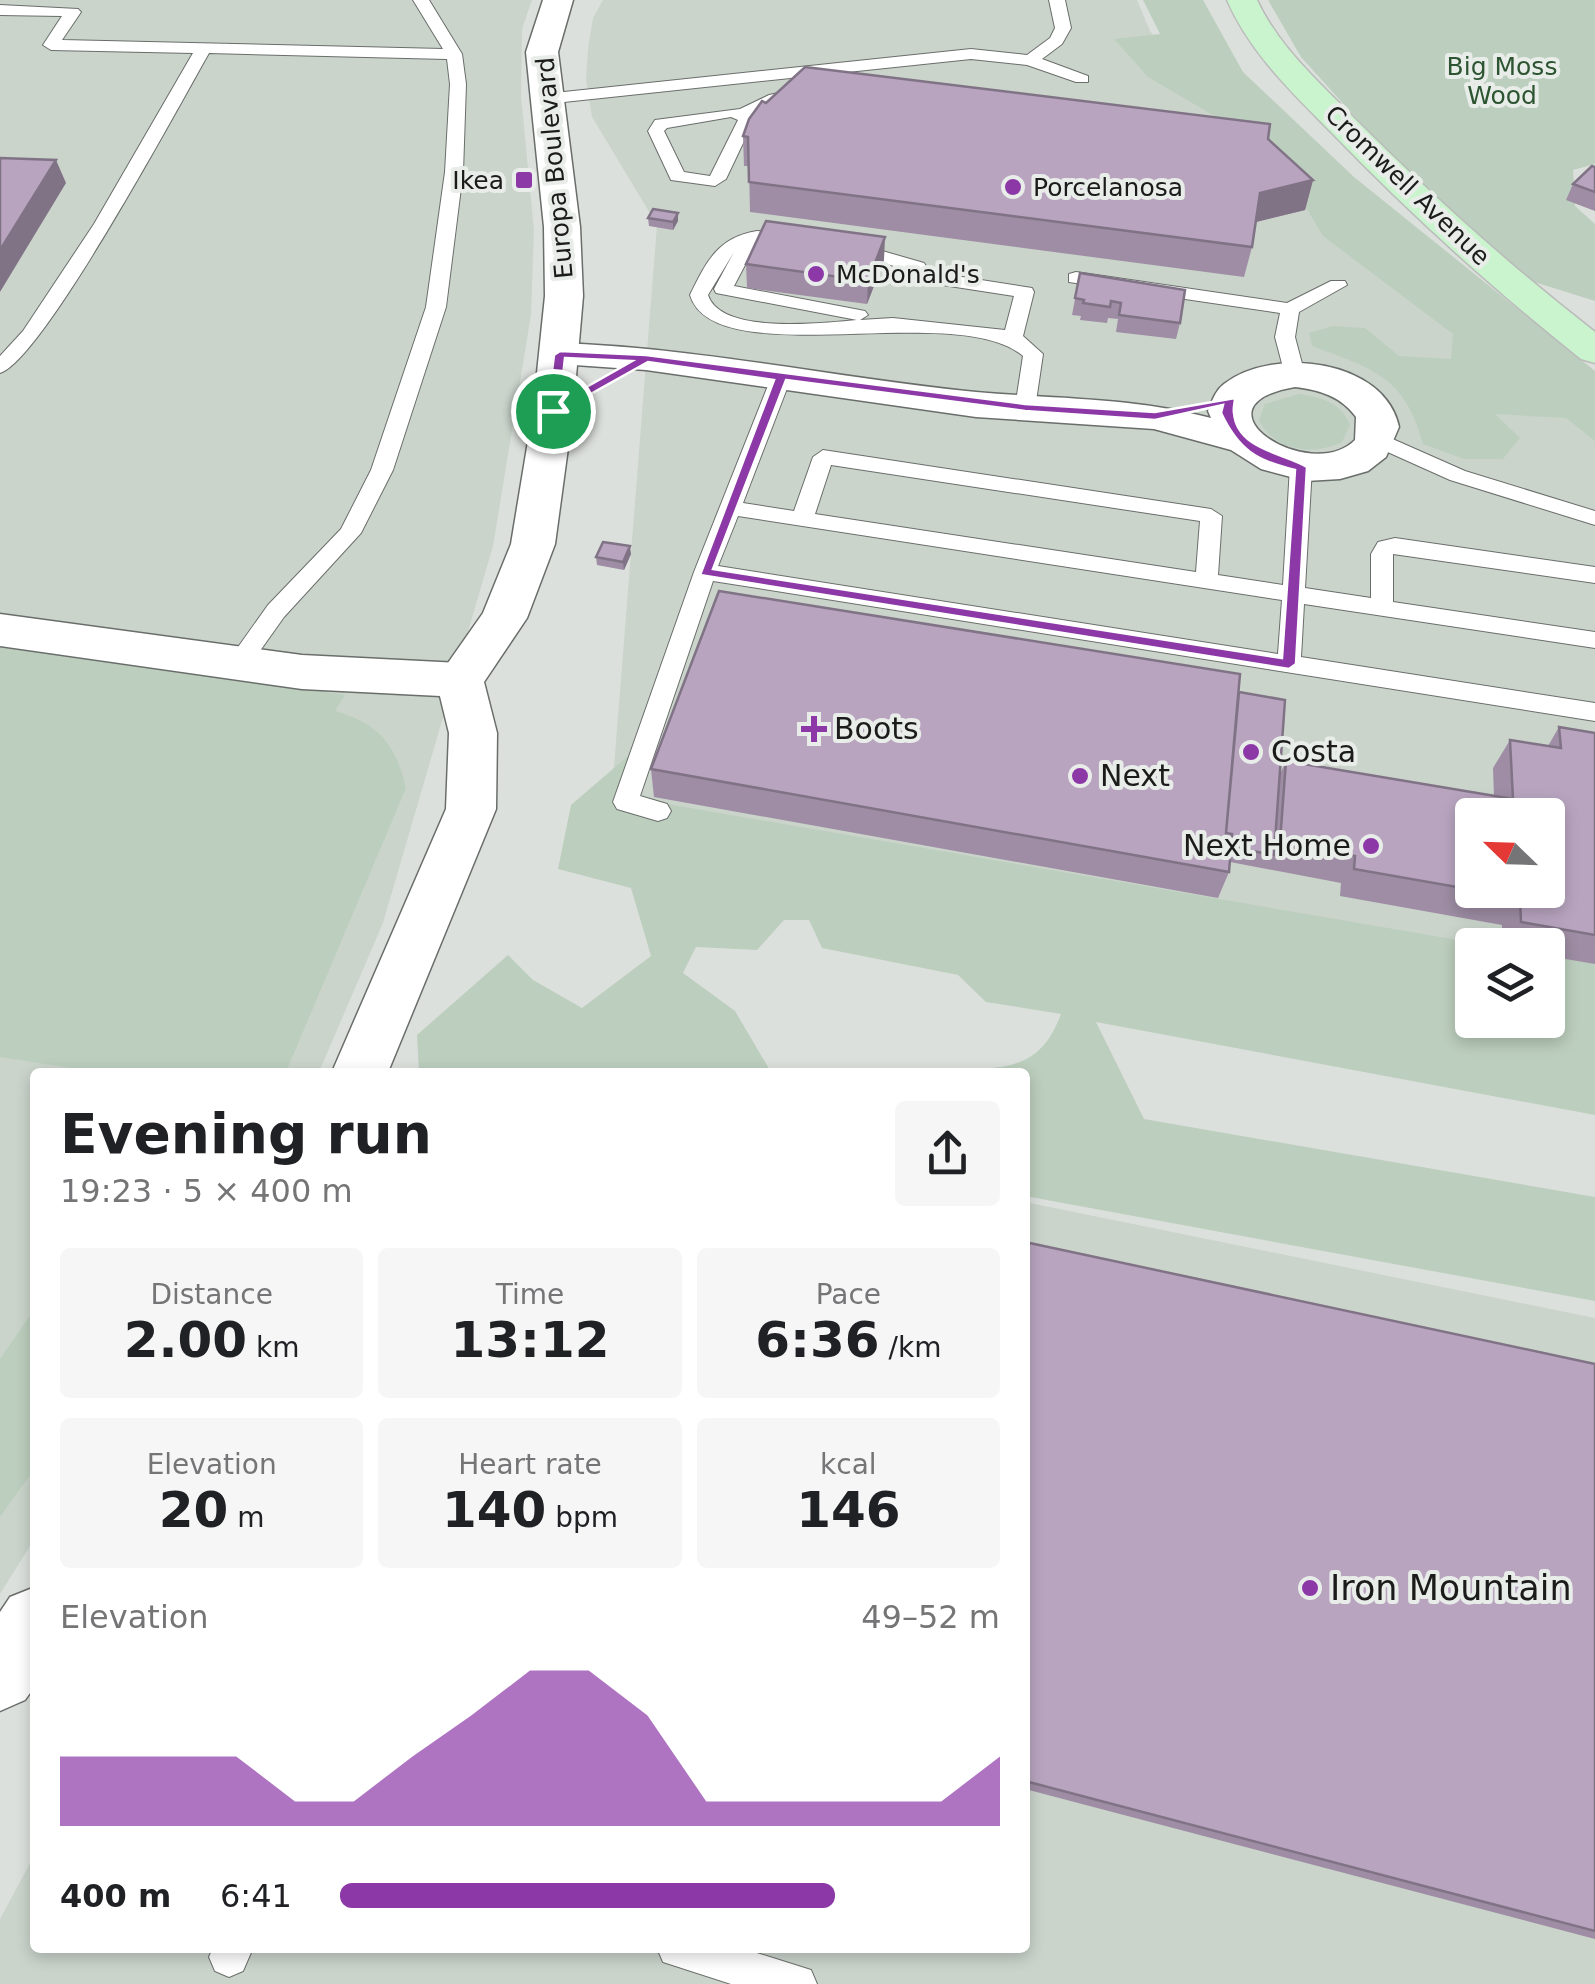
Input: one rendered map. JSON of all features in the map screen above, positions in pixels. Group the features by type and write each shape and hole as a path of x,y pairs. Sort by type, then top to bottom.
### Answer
{"main road":[{"name":"Cromwell Avenue","path":"1242,0 1249,18 1286,66 1401,185 1595,352"}],"street":[{"name":"Europa Boulevard","path":"460,680 504,618 533,544 553,411 564,296 562,227 542,52 558,0"},
{"path":"560,355 646,358 1025,408 1235,420 1277,462 1301,467 1351,463 1369,454 1379,440 1380,425 1374,410 1360,396 1342,386 1295,375 1254,381 1235,420"},
{"path":"553,411 646,358"},
{"path":"0,630 302,672 460,680 473,733 471,809 362,1068"},
{"path":"0,1675 30,1630"}],"lane":[{"path":"239,663 276,611 350,533 382,470 436,307 456,146 458,84 454,54 421,0"},
{"path":"1030,60 1056,41 1063,28 1057,0"},
{"path":"0,10 72,12 51,46 454,54"},
{"path":"0,367 25,346 82,250 102,226 202,49"},
{"path":"545,99 971,54 1030,60 1082,79"},
{"path":"722,80 738,112 747,118 716,180 677,176 656,130 661,124 738,112 775,99 825,92"},
{"path":"820,246 766,235 745,236 730,242 720,251 699,295 702,308 717,319 782,331 893,324"},
{"path":"1013,337 1026,292 924,277 917,266 883,258 869,250 749,241 723,290 726,302 740,310 785,318 842,313 893,324 1013,337 1033,354 1025,408"},
{"path":"1076,278 1290,310 1338,285"},
{"path":"1290,310 1285,336 1295,375"},
{"path":"658,811 626,802 705,572 781,378"},
{"path":"1379,440 1474,482 1595,518"},
{"path":"802,519 822,457 1211,516 1206,581"},
{"path":"1289,664 1301,467"},
{"path":"730,508 1595,640"},
{"path":"1382,608 1382,554 1386,547 1394,545 1595,575"},
{"path":"705,572 1595,712"},
{"path":"694,1953 797,1984"}],"shaded area":[{"path":"0,0 532,0 522,29 521,96 534,230 531,315 493,546 383,923 321,1068 30,1068 30,1546 0,1594"},
{"path":"603,0 1137,0 1150,31 1183,74 1595,416 1595,989 1565,961 1565,928 1455,928 1455,942 610,817 657,225 592,117 586,80 593,18"},
{"name":"Iron Mountain","path":"1030,1203 1595,1318 1595,1984 0,1984 0,1919 30,1863 30,1953 1030,1953"}],"green space":[{"path":"1143,0 1203,0 1243,72 1354,177 1595,371 1595,441 1566,418 1495,414 1520,438 1503,459 1464,459 1423,444 1407,403 1384,378 1312,346 1309,333 1333,326 1365,328 1399,356 1451,359 1453,334 1323,236 1271,149 1148,77 1114,39 1160,34"},
{"name":"Big Moss Wood","path":"1268,0 1595,0 1595,164 1573,170 1575,206 1595,224 1595,301 1531,281 1385,150 1301,57"},
{"path":"1299,394 1323,399 1342,411 1350,425 1342,442 1319,449 1295,448 1265,430 1259,420 1265,404"},
{"path":"0,642 345,695 335,711 363,722 383,738 397,760 406,788 288,1068 71,1068 0,1057"},
{"path":"635,750 644,800 1455,939 1455,1038 1565,1038 1565,958 1595,964 1595,1115 1096,1022 1144,1119 1595,1197 1595,1301 1030,1197 1030,1068 989,1068 1029,1058 1052,1034 1061,1014 986,1002 958,975 822,948 809,920 784,920 757,950 696,947 683,973 735,1011 769,1068 419,1068 417,1035 508,955 533,980 582,1008 651,956 631,888 558,869 571,805"},
{"path":"30,1315 30,1475 0,1517 0,1359"}],"building":[{"name":"Porcelanosa","path":"805,67 1270,124 1268,139 1313,180 1260,193 1252,247 749,182 748,137 743,136 749,119 762,101 766,103"},
{"path":"0,158 56,160 0,250"},
{"path":"1592,166 1595,192 1573,184"},
{"path":"653,209 678,213 673,222 648,218"},
{"path":"766,221 885,237 868,281 746,264"},
{"path":"1080,273 1185,290 1180,323 1119,315 1121,303 1111,301 1110,307 1083,303 1084,300 1075,298"},
{"path":"603,542 630,546 623,562 596,557"},
{"path":"719,591 1240,674 1226,833 1232,834 1229,872 651,769"},
{"name":"Costa","path":"1239,692 1285,700 1274,855 1231,847 1232,834 1226,833"},
{"path":"1559,727 1595,733 1595,935 1521,922 1520,908 1565,908 1565,798 1513,798 1510,740 1561,748"},
{"path":"1286,761 1507,798 1455,798 1455,887 1354,869 1355,856 1280,842"},
{"name":"Iron Mountain","path":"1030,1243 1595,1364 1595,1931 1030,1782"}],"place":[{"name":"Ikea","path":"524,180"},
{"name":"Porcelanosa","path":"1013,187"},
{"name":"McDonald's","path":"816,274"},
{"name":"Boots","path":"814,729"},
{"name":"Costa","path":"1251,752"},
{"name":"Next","path":"1080,776"},
{"name":"Next Home","path":"1371,846"},
{"name":"Iron Mountain","path":"1310,1588"}],"route":[{"path":"553,411 560,355 646,358 1025,408 1155,416 1231,400 1231,426 1240,439 1277,462 1301,467 1289,664 705,572 781,378 646,358 553,411"}]}
